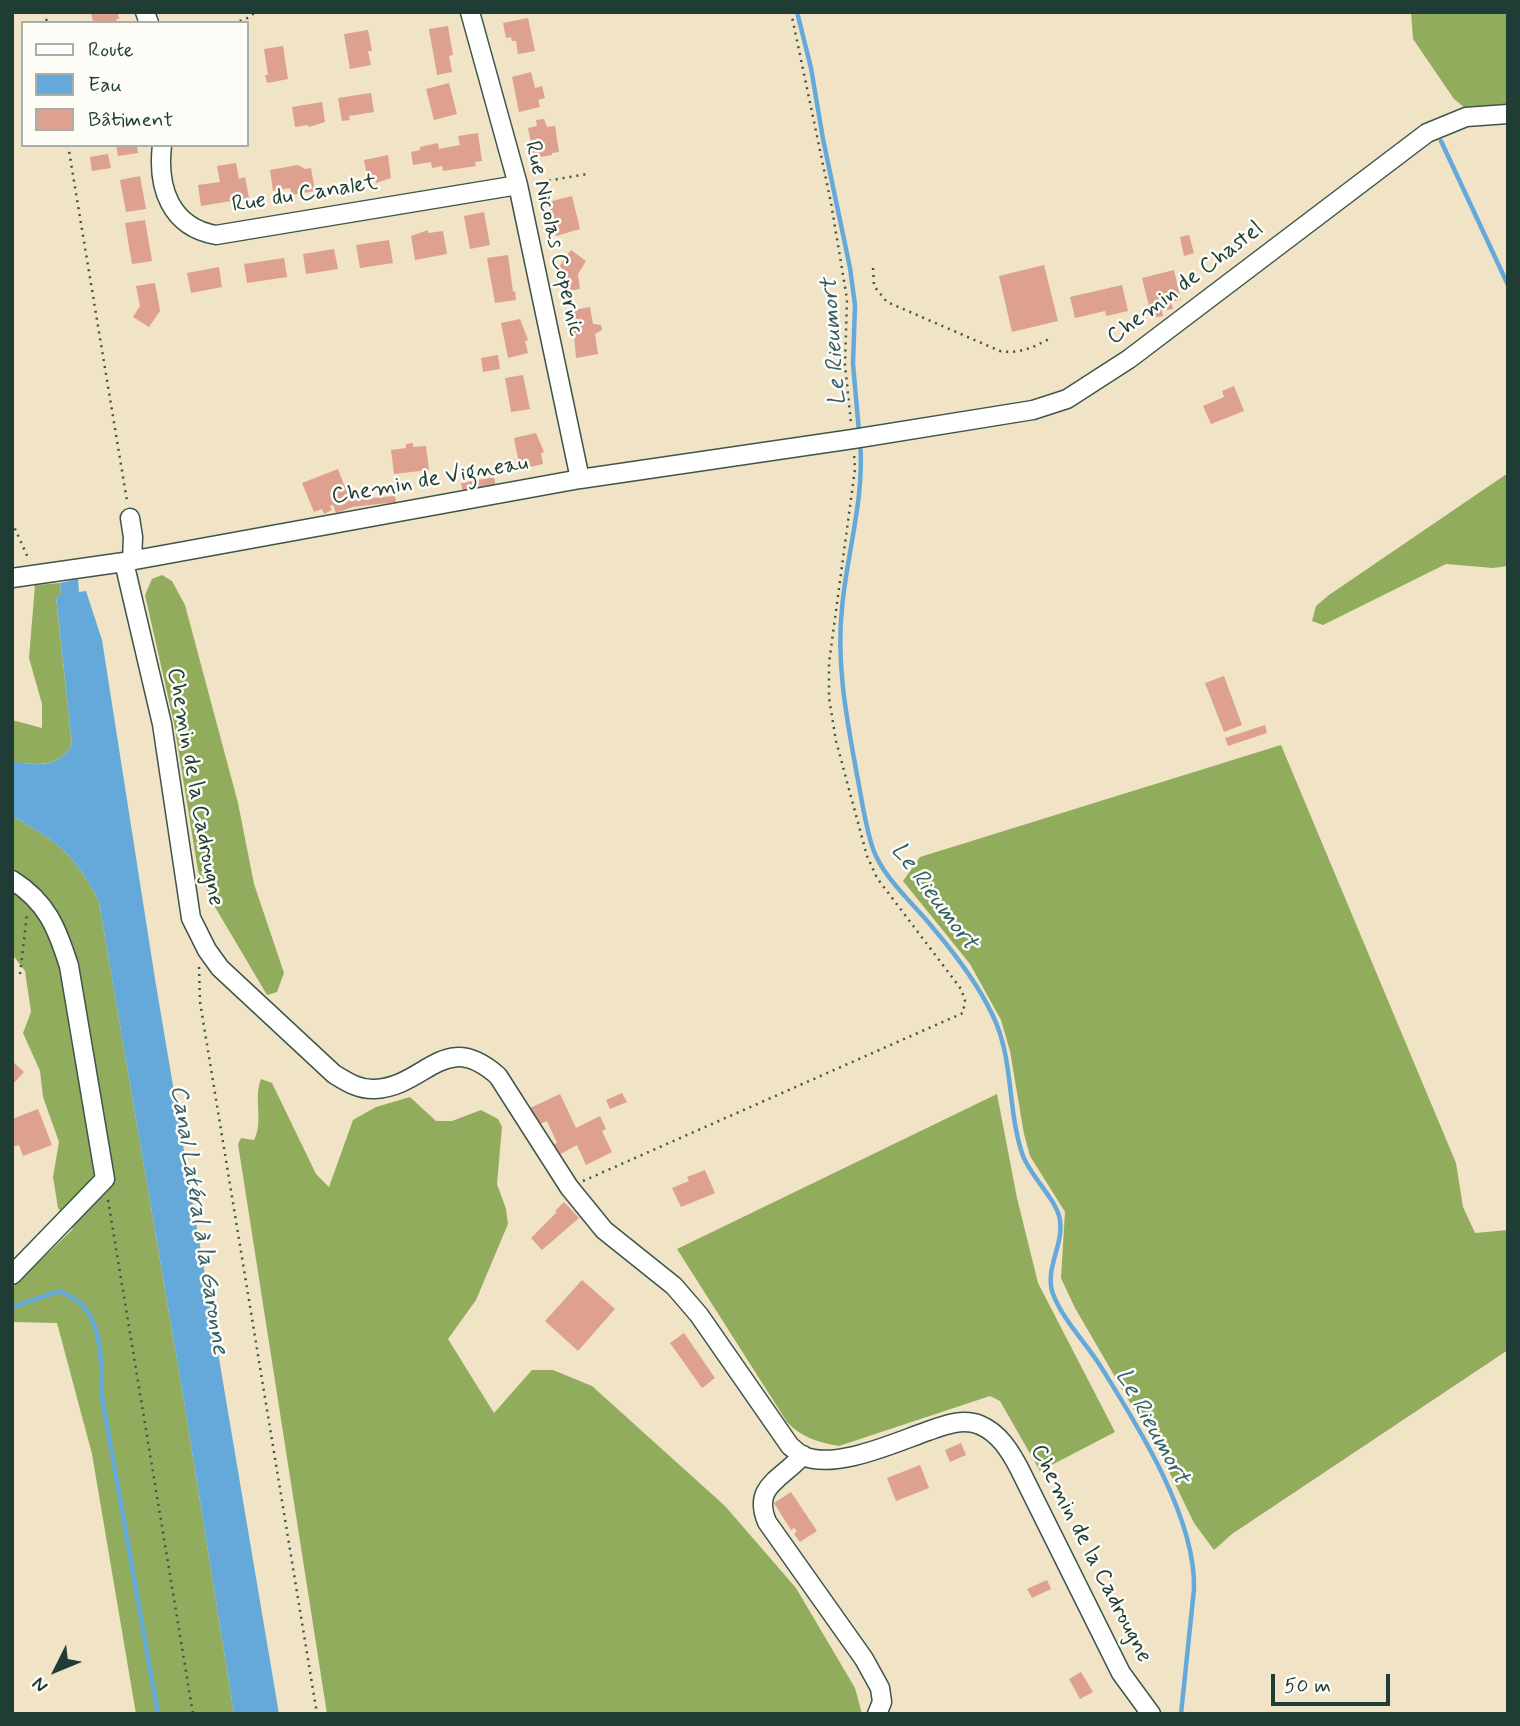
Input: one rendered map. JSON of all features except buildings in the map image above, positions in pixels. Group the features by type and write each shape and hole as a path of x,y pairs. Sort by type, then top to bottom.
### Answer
{"street":[{"name":"Rue Nicolas Copernic","path":"470,12 519,185 580,479"},
{"name":"Chemin de Chastel","path":"859,438 1033,410 1066,399 1129,359 1427,133 1466,117 1508,114"},
{"name":"Rue du Canalet","path":"162,147 162,178 173,209 188,225 203,233 216,235 519,185"},
{"name":"Chemin de Vigneau","path":"12,578 128,561 580,479 859,438"},
{"name":"Chemin de la Cadrougne","path":"130,518 133,537 128,561 162,724 191,918 198,935 220,968 334,1074 355,1086 373,1089 388,1087 450,1057 467,1057 484,1063 498,1076 569,1187 604,1230 642,1258 699,1315 790,1446 803,1455 826,1459 859,1455 949,1424 965,1422 980,1425 996,1435 1009,1448 1121,1673 1151,1714"},
{"path":"12,880 28,890 46,909 60,938 69,966 105,1179 12,1275"},
{"path":"803,1455 790,1470 766,1489 761,1508 767,1522 875,1678 882,1702 877,1714"}],"path":[{"path":"240,21 256,12"},
{"path":"569,1187 963,1013 965,1000 961,989 877,878 867,856 836,741 829,698 829,663 859,438 845,365 847,299 831,203 791,12"},
{"path":"68,147 130,518"},
{"path":"519,185 587,174"},
{"path":"873,268 874,286 887,302 1000,351 1014,353 1031,349 1049,339"},
{"path":"12,522 32,566"},
{"path":"20,974 24,957 28,890"},
{"path":"198,935 200,1002 317,1714"},
{"path":"105,1179 193,1714"}],"green space":[{"path":"1411,12 1506,12 1508,106 1465,108 1454,99 1413,39"},
{"path":"1508,473 1508,566 1493,568 1446,564 1323,625 1312,621 1316,606 1329,595"},
{"path":"162,575 172,581 185,605 238,803 254,884 284,973 277,992 267,995 215,907 198,871 174,723 145,595 152,579"},
{"path":"60,583 61,595 56,597 72,745 60,758 53,761 38,764 13,762 12,720 42,728 42,704 29,658 35,585"},
{"path":"1281,745 1456,1163 1463,1207 1475,1233 1508,1230 1508,1350 1232,1534 1214,1550 1194,1523 1164,1461 1075,1308 1061,1278 1065,1212 1030,1156 1010,1051 1001,1020 970,964 903,881 920,857"},
{"path":"12,816 64,851 82,872 99,902 234,1714 136,1714 92,1454 57,1323 12,1322 12,1288 73,1229 58,1208 53,1177 59,1142 43,1097 40,1071 23,1033 31,1012 25,971 12,954"},
{"path":"261,1079 272,1083 316,1174 329,1187 353,1120 376,1107 410,1097 436,1121 452,1121 481,1110 498,1119 502,1127 497,1184 508,1224 476,1300 448,1339 494,1413 532,1370 553,1370 592,1386 725,1506 796,1588 855,1688 862,1714 327,1714 238,1144 241,1138 254,1140 257,1133"},
{"path":"997,1094 1017,1198 1038,1283 1115,1432 1040,1471 1000,1401 990,1396 839,1446 805,1436 787,1422 677,1249"}],"water":[{"path":"78,579 79,592 86,591 102,640 155,979 279,1714 234,1714 99,902 82,872 64,851 12,816 12,761 45,764 60,758 72,745 56,596 61,595 60,583"}],"waterway":[{"name":"Le Rieumort","path":"797,12 811,68 850,268 855,305 853,364 859,432"},
{"path":"1441,141 1508,285"},
{"name":"Le Rieumort","path":"860,441 860,483 844,587 840,650 846,713 868,831 873,849 884,870 958,959 993,1016 1008,1067 1018,1139 1023,1156 1054,1205 1060,1220 1051,1275 1053,1294 1147,1444 1186,1533 1194,1589 1181,1714"},
{"path":"12,1307 60,1291 79,1302 93,1322 100,1346 102,1397 158,1714"}],"water label":[{"name":"Canal Latéral à la Garonne","path":"198,1220"}]}
